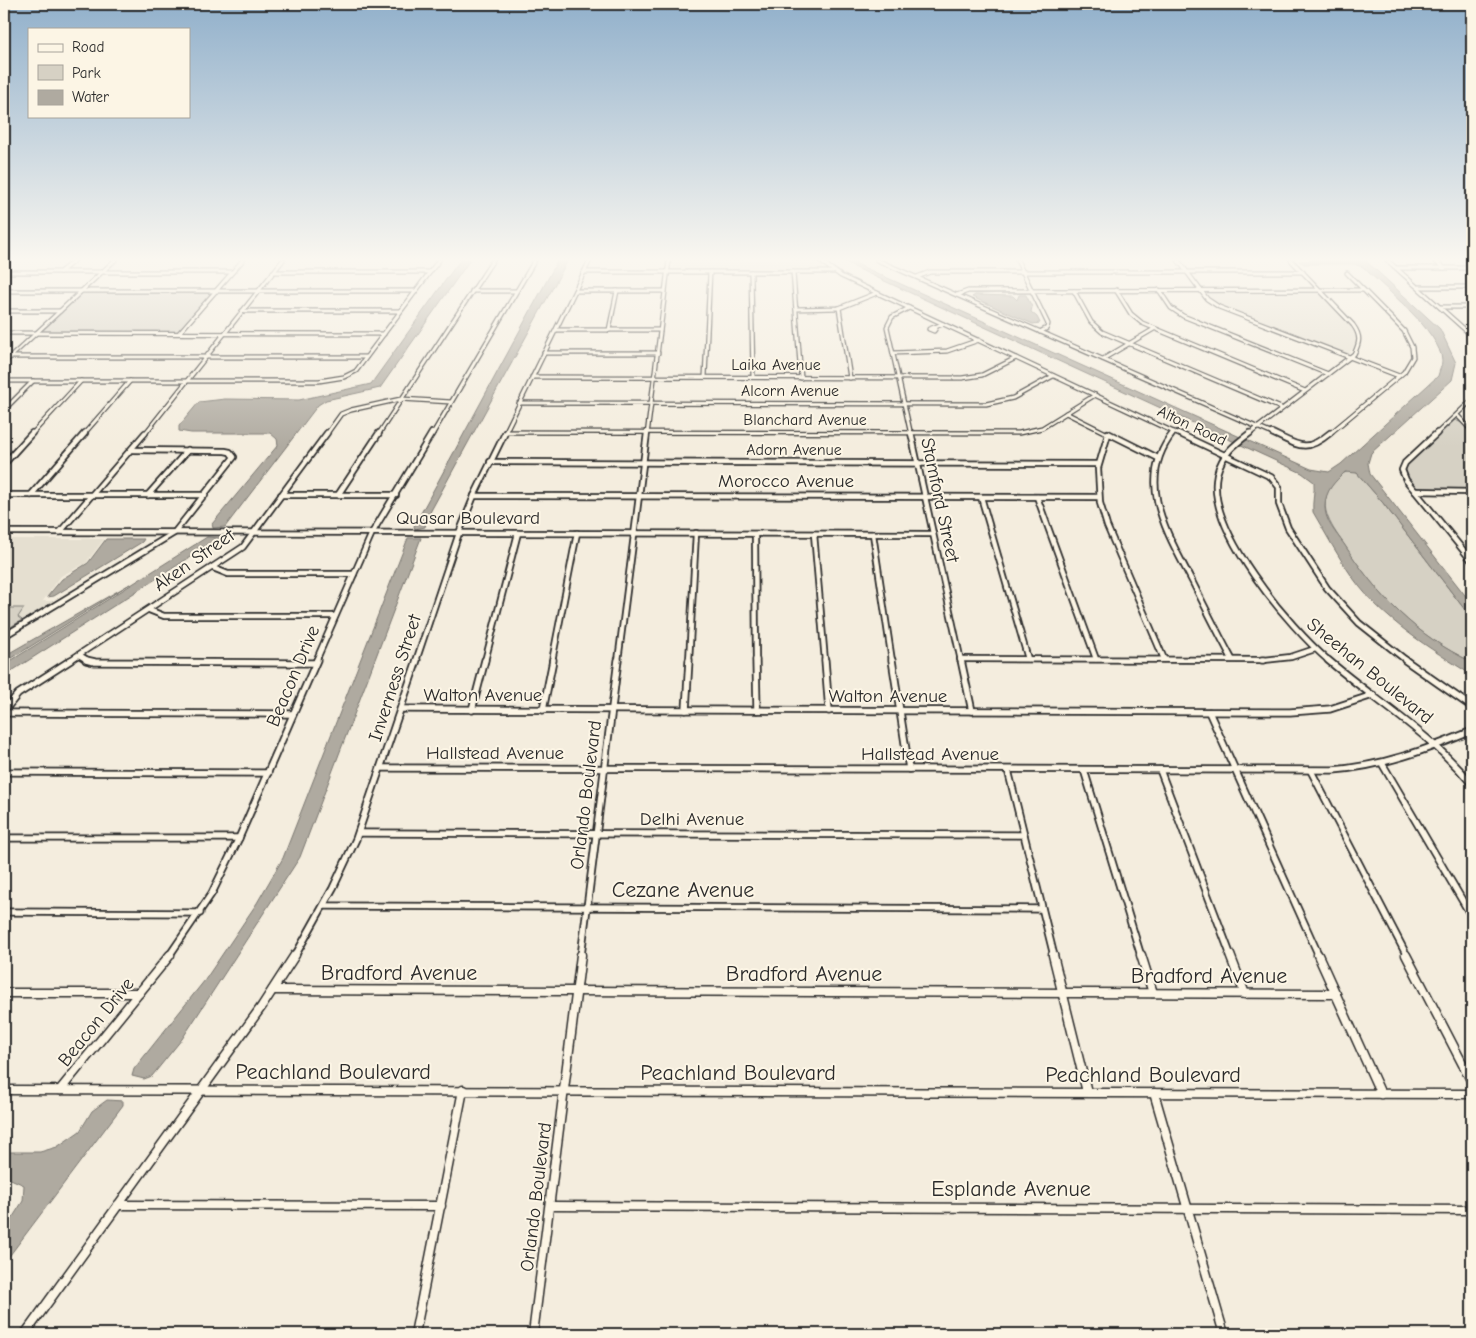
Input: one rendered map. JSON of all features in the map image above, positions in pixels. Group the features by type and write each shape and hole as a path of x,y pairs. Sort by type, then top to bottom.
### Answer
{"street":[{"path":"4,363 48,322"},
{"path":"179,334 189,322"},
{"path":"60,532 90,495 132,450 233,322"},
{"path":"4,381 319,381 340,378 351,374 392,322"},
{"path":"338,495 452,322"},
{"name":"Beacon Drive","path":"60,1090 175,948 200,913 223,873 372,533 498,322"},
{"name":"Inverness Street","path":"25,1334 273,990 324,906 359,833 459,533 490,462 560,322"},
{"path":"609,330 611,322"},
{"name":"Orlando Boulevard","path":"533,1334 661,322"},
{"path":"704,377 707,322"},
{"path":"752,322 753,378"},
{"path":"797,322 801,378"},
{"path":"841,322 850,378"},
{"name":"Stamford Street","path":"888,322 898,378 972,711"},
{"name":"Alton Road","path":"940,322 1271,477 1277,484 1278,504 1286,524 1319,577 1345,609 1394,652 1472,707"},
{"path":"1019,322 1296,444 1313,446 1408,369 1414,351 1411,342 1396,322"},
{"path":"1040,332 1047,328 1047,322"},
{"path":"1093,322 1106,334 1281,408"},
{"path":"1143,322 1154,329 1305,391"},
{"path":"1199,322 1328,374"},
{"path":"1259,322 1399,376"},
{"name":"Sheehan Boulevard","path":"1348,322 1358,334 1359,346 1349,357 1256,427 1236,443 1225,456 1218,472 1216,487 1218,505 1224,523 1265,592 1286,619 1315,649 1438,746 1472,784"},
{"path":"1457,322 1472,336"},
{"path":"936,328 943,324"},
{"path":"1463,328 1472,328"},
{"path":"1103,359 1154,329"},
{"path":"556,330 660,330"},
{"path":"4,334 384,334"},
{"path":"893,353 949,352 961,349 978,340"},
{"path":"544,353 658,353"},
{"path":"11,357 366,357"},
{"name":"Laika Avenue","path":"532,377 975,377 989,373 1016,358"},
{"name":"Alcorn Avenue","path":"519,403 1000,403 1014,398 1053,376"},
{"path":"4,410 33,381"},
{"path":"4,464 81,381"},
{"path":"31,495 130,381"},
{"name":"Blanchard Avenue","path":"505,432 1024,432 1042,428 1095,395"},
{"name":"Aken Street","path":"4,712 18,694 236,553 254,533 341,414 351,410 401,400 451,402"},
{"path":"1472,400 1402,468 1403,476 1415,492 1472,561"},
{"path":"1066,413 1158,458"},
{"path":"1457,415 1472,431"},
{"path":"1174,432 1158,458 1155,489 1161,515 1232,660"},
{"path":"1108,434 1098,464 1098,497 1107,526 1164,659"},
{"path":"4,636 174,532 233,461 233,454 225,451 132,450"},
{"path":"148,495 188,450"},
{"name":"Adorn Avenue","path":"490,462 1098,464"},
{"path":"1415,492 1472,492"},
{"path":"4,495 205,495"},
{"path":"281,495 396,495"},
{"name":"Morocco Avenue","path":"474,496 1098,497"},
{"path":"981,497 1028,659"},
{"path":"1038,497 1096,659"},
{"name":"Quasar Boulevard","path":"4,532 932,534"},
{"path":"472,710 518,533"},
{"path":"543,710 577,533"},
{"path":"686,710 696,534"},
{"path":"755,534 757,710"},
{"path":"814,534 829,711"},
{"path":"873,534 909,769"},
{"path":"213,568 228,574 354,574"},
{"path":"149,610 164,616 335,616"},
{"path":"960,659 1232,660 1280,658 1315,649"},
{"path":"78,655 87,661 95,662 315,663"},
{"name":"Walton Avenue","path":"401,709 1313,711 1344,706 1373,696"},
{"path":"4,712 293,714"},
{"path":"1209,712 1381,1094"},
{"name":"Hallstead Avenue","path":"382,768 1349,770 1409,758 1472,731"},
{"path":"1383,764 1472,917"},
{"path":"1008,770 1087,1092"},
{"path":"1084,770 1154,993"},
{"path":"1160,770 1244,994"},
{"path":"1311,771 1472,1082"},
{"path":"4,772 268,772"},
{"name":"Delhi Avenue","path":"359,833 1024,835"},
{"path":"4,838 239,838"},
{"name":"Cezane Avenue","path":"324,906 1042,909"},
{"path":"4,912 200,913"},
{"name":"Bradford Avenue","path":"273,990 1336,994"},
{"path":"4,992 139,993"},
{"name":"Peachland Boulevard","path":"4,1090 564,1090 1472,1094"},
{"path":"415,1334 463,1090"},
{"path":"1154,1093 1224,1334"},
{"path":"118,1205 440,1206"},
{"name":"Esplande Avenue","path":"550,1206 1472,1210"}],"shaded area":[{"path":"1262,322 1347,322 1357,337 1357,343 1349,353 1344,354"},
{"path":"4,539 104,539 86,563 61,576 43,601 54,601 4,632"}],"green space":[{"path":"51,322 185,322 177,332 41,332"},
{"path":"1455,420 1462,423 1472,433 1472,490 1416,490 1409,481 1406,472 1407,465"},
{"path":"1350,471 1357,473 1383,503 1472,619 1472,662 1433,640 1400,613 1371,582 1336,532 1326,511 1326,495 1336,480 1344,473"},
{"path":"7,608 24,608 18,617 22,620 4,631 4,613"}],"water":[{"path":"415,322 426,322 380,388 326,400 318,405 225,527 213,528 212,524 278,445 277,439 270,433 191,433 179,431 179,426 199,402 225,399 299,400 371,384"},
{"path":"524,322 534,322 428,516 425,527 415,529 414,526"},
{"path":"975,322 986,322 1311,469 1329,472 1341,464 1438,376 1442,363 1439,349 1421,322 1433,322 1440,329 1456,363 1452,380 1371,453 1368,463 1370,474 1472,604 1472,619 1383,503 1357,473 1345,472 1334,483 1325,501 1325,512 1334,531 1384,597 1415,627 1472,662 1472,675 1392,620 1365,593 1342,562 1313,512 1314,482 1302,473"},
{"path":"207,537 220,538 4,676 4,665"},
{"path":"408,538 421,538 300,857 182,1039 152,1076 144,1079 132,1076 134,1069 205,980 257,903 283,858"},
{"path":"106,539 144,539 54,596 47,597 62,579 88,563"},
{"path":"130,584 4,663 4,656"},
{"path":"107,1100 123,1101 123,1105 4,1263 4,1231 23,1201 24,1185 4,1176 4,1152 40,1152 57,1147 80,1131 92,1111"}]}
